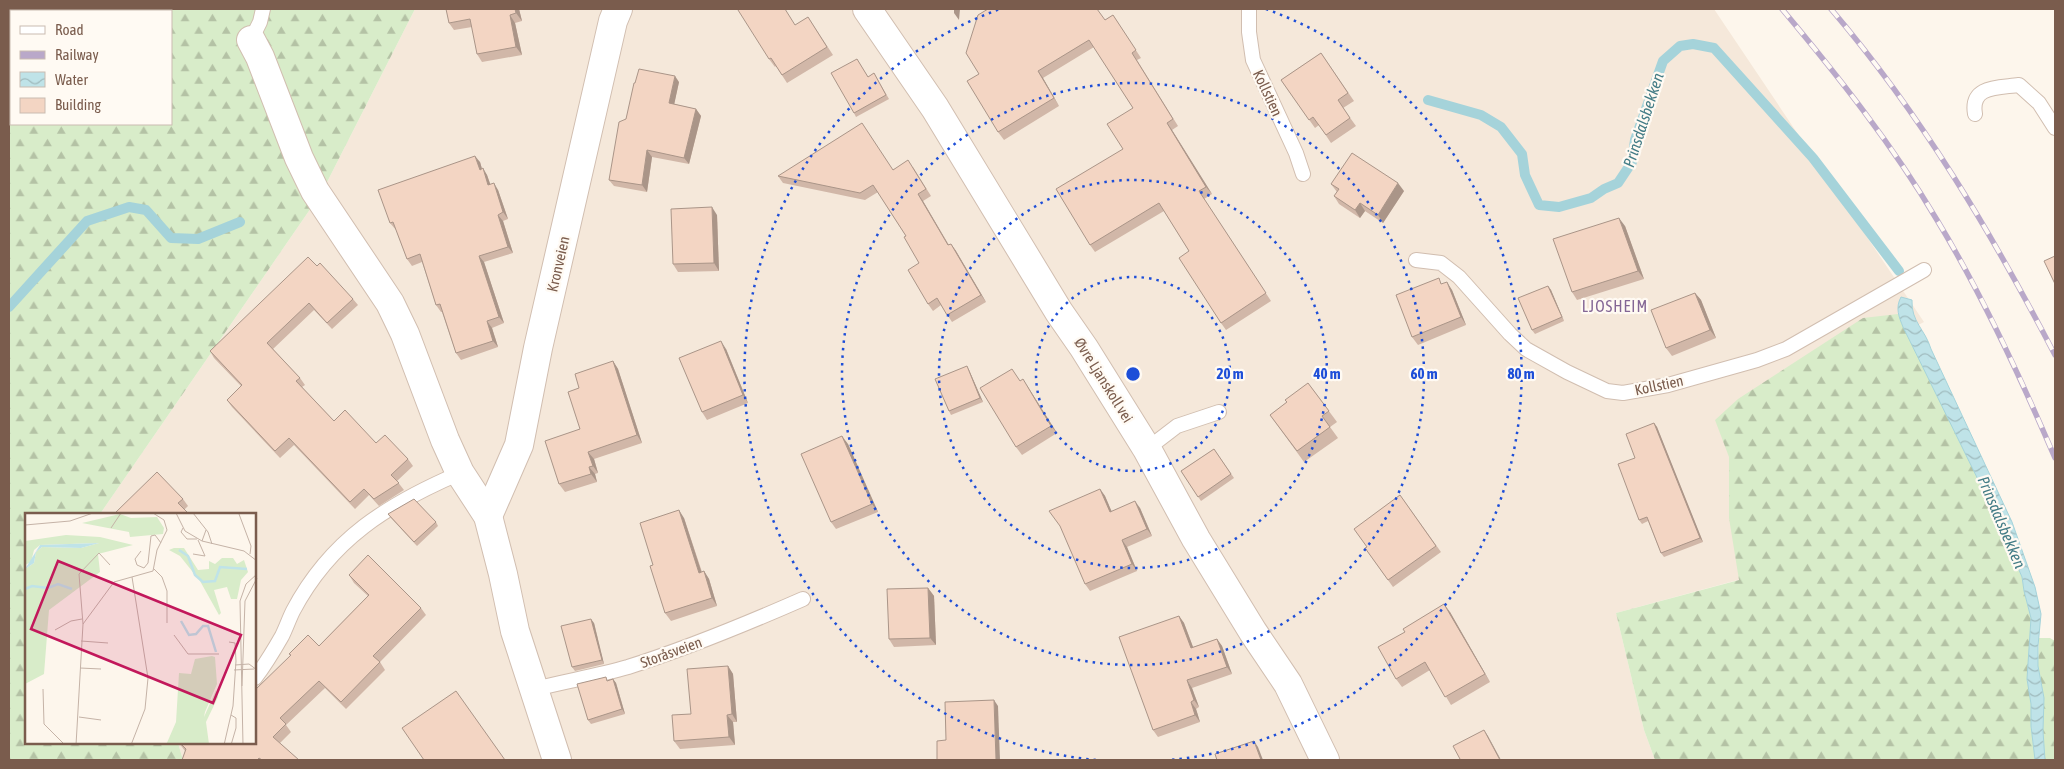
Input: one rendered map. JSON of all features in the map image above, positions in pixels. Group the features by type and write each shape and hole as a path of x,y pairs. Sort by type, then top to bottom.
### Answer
{"street":[{"name":"Kronveien","path":"488,516 519,445 538,348 613,21 618,9"},
{"name":"Øvre Ljanskoll vei","path":"867,9 935,108 1058,312 1084,348 1147,449 1196,539 1253,632 1288,684 1325,760"},
{"path":"250,40 260,57 299,158 315,190 390,303 405,334 431,406 460,473 488,516 503,574 514,632 535,689 557,760"}],"lane":[{"path":"250,40 260,22 263,9"},
{"name":"Kollstien","path":"1249,9 1249,32 1253,60 1292,144 1303,174"},
{"path":"1975,114 1974,104 1977,95 1985,90 2019,85 2038,103 2055,128"},
{"name":"Kollstien","path":"1416,260 1441,262 1459,277 1526,349 1567,372 1607,391 1623,393 1668,385 1757,360 1786,349 1924,270"},
{"path":"1147,449 1177,426 1219,412"},
{"path":"256,676 282,636 293,612 320,568 354,534 394,505 460,473"},
{"name":"Storåsveien","path":"535,689 595,676 655,658 748,624 803,599"}],"shaded area":[{"path":"415,9 1714,9 1924,322 1769,404 1819,558 1616,613 1644,730 1655,760 183,760 178,744 256,744 256,513 101,513 322,192"}],"green space":[{"path":"9,9 415,9 322,192 101,513 25,513 25,744 178,744 183,760 9,760"},
{"path":"1898,314 1993,510 2022,577 2031,618 2027,679 2031,704 2031,726 2035,760 1655,760 1644,730 1616,613 1739,580 1729,518 1729,457 1715,420 1738,399 1863,318"},
{"path":"2039,638 2050,638 2055,641 2055,760 2045,760 2043,731 2044,698 2038,666"}],"water":[{"path":"1901,297 1912,300 1912,308 1916,320 2012,522 2035,587 2041,614 2038,666 2044,698 2043,731 2045,760 2035,760 2031,726 2031,704 2027,679 2031,618 2022,577 1993,510 1903,327 1898,309"}],"building":[{"path":"446,9 515,9 516,13 510,15 516,47 477,54 470,19 449,23"},
{"path":"739,9 785,9 795,25 808,17 827,47 782,75 771,58 769,59"},
{"path":"988,9 1097,9 1105,20 1113,15 1136,50 1132,53 1173,119 1167,123 1206,187 1199,191 1266,293 1221,323 1179,258 1189,251 1159,203 1090,245 1056,189 1123,149 1107,124 1133,108 1089,40 1038,71 1054,98 998,132 967,81 979,74 966,53 978,15"},
{"path":"1321,53 1348,93 1338,100 1350,118 1326,135 1313,117 1309,120 1281,80"},
{"path":"857,59 868,77 874,73 886,95 854,113 831,73"},
{"path":"639,69 675,76 669,103 696,109 684,158 647,150 642,185 609,180 619,122 626,119"},
{"path":"862,123 893,170 908,160 926,189 918,194 948,245 951,244 981,295 947,315 937,298 928,304 908,270 919,263 904,237 906,236 873,185 860,193 778,176"},
{"path":"1352,153 1398,183 1378,215 1360,203 1355,210 1334,196 1339,189 1331,184"},
{"path":"475,156 480,170 483,168 488,185 494,183 503,212 498,215 508,247 479,256 499,317 487,321 493,341 456,353 440,304 436,305 420,254 407,259 393,222 390,223 378,190"},
{"path":"712,207 714,263 673,264 671,209"},
{"path":"1619,218 1638,271 1572,292 1553,239"},
{"path":"2055,256 2055,284 2044,261"},
{"path":"308,257 317,266 320,263 353,299 327,323 309,303 267,343 300,378 296,381 334,421 345,410 376,443 385,435 408,459 391,475 399,483 374,499 364,489 350,502 289,438 275,451 227,400 242,385 210,351"},
{"path":"1439,278 1441,284 1447,282 1461,317 1412,337 1396,295"},
{"path":"1548,286 1562,317 1532,330 1518,298"},
{"path":"1695,293 1710,330 1666,348 1651,310"},
{"path":"721,341 743,395 702,412 679,358"},
{"path":"613,361 637,435 588,452 593,466 589,467 591,474 559,484 545,441 580,429 568,392 579,388 575,374"},
{"path":"967,366 980,398 949,411 935,379"},
{"path":"1012,369 1020,381 1023,379 1051,426 1016,447 980,388"},
{"path":"1308,383 1329,411 1322,416 1330,427 1297,451 1270,415 1287,402 1285,400"},
{"path":"1654,423 1700,538 1661,553 1647,517 1639,520 1618,464 1635,458 1626,434"},
{"path":"842,436 872,504 831,522 801,454"},
{"path":"1214,449 1231,474 1198,497 1181,471"},
{"path":"157,472 183,499 178,503 188,513 115,513"},
{"path":"1100,489 1110,512 1135,501 1147,529 1122,540 1132,564 1085,584 1060,526 1049,511"},
{"path":"1400,495 1436,546 1388,580 1354,529"},
{"path":"414,499 436,522 414,542 388,514"},
{"path":"679,510 699,573 704,571 712,598 665,613 650,566 653,565 640,523"},
{"path":"368,555 421,608 373,656 380,662 341,702 319,681 280,718 286,724 273,737 299,760 262,760 259,758 257,760 182,760 186,749 181,744 256,744 256,689 291,655 289,654 308,635 319,646 369,595 349,575"},
{"path":"928,588 930,638 889,639 887,589"},
{"path":"1444,604 1485,674 1445,697 1425,662 1396,679 1378,647 1405,632 1403,629"},
{"path":"1179,616 1191,648 1217,639 1227,667 1187,680 1194,700 1191,702 1195,715 1153,730 1119,637"},
{"path":"591,619 602,660 572,667 561,626"},
{"path":"728,666 732,714 727,715 729,737 674,741 672,715 691,714 687,669"},
{"path":"606,677 607,681 613,679 622,709 588,720 577,684"},
{"path":"456,691 505,760 424,760 402,728"},
{"path":"994,700 996,760 937,760 937,741 946,740 945,702"},
{"path":"1484,730 1500,760 1458,760 1460,759 1453,746"},
{"path":"1254,741 1261,760 1217,760 1215,754"}],"waterway":[{"name":"Prinsdalsbekken","path":"1428,100 1481,115 1501,127 1522,154 1525,175 1539,205 1559,207 1591,198 1604,189 1618,183 1632,162 1635,140 1663,61 1680,46 1693,44 1714,48 1813,158 1899,271"},
{"path":"9,307 87,221 129,207 146,210 171,238 198,239 240,222"}],"railway":[{"path":"1782,9 1864,111 1920,192 1954,249 2000,337 2055,458"},
{"path":"1831,9 1895,91 1953,175 2005,263 2055,355"}],"district":[{"name":"LJOSHEIM","path":"1615,306"}]}
